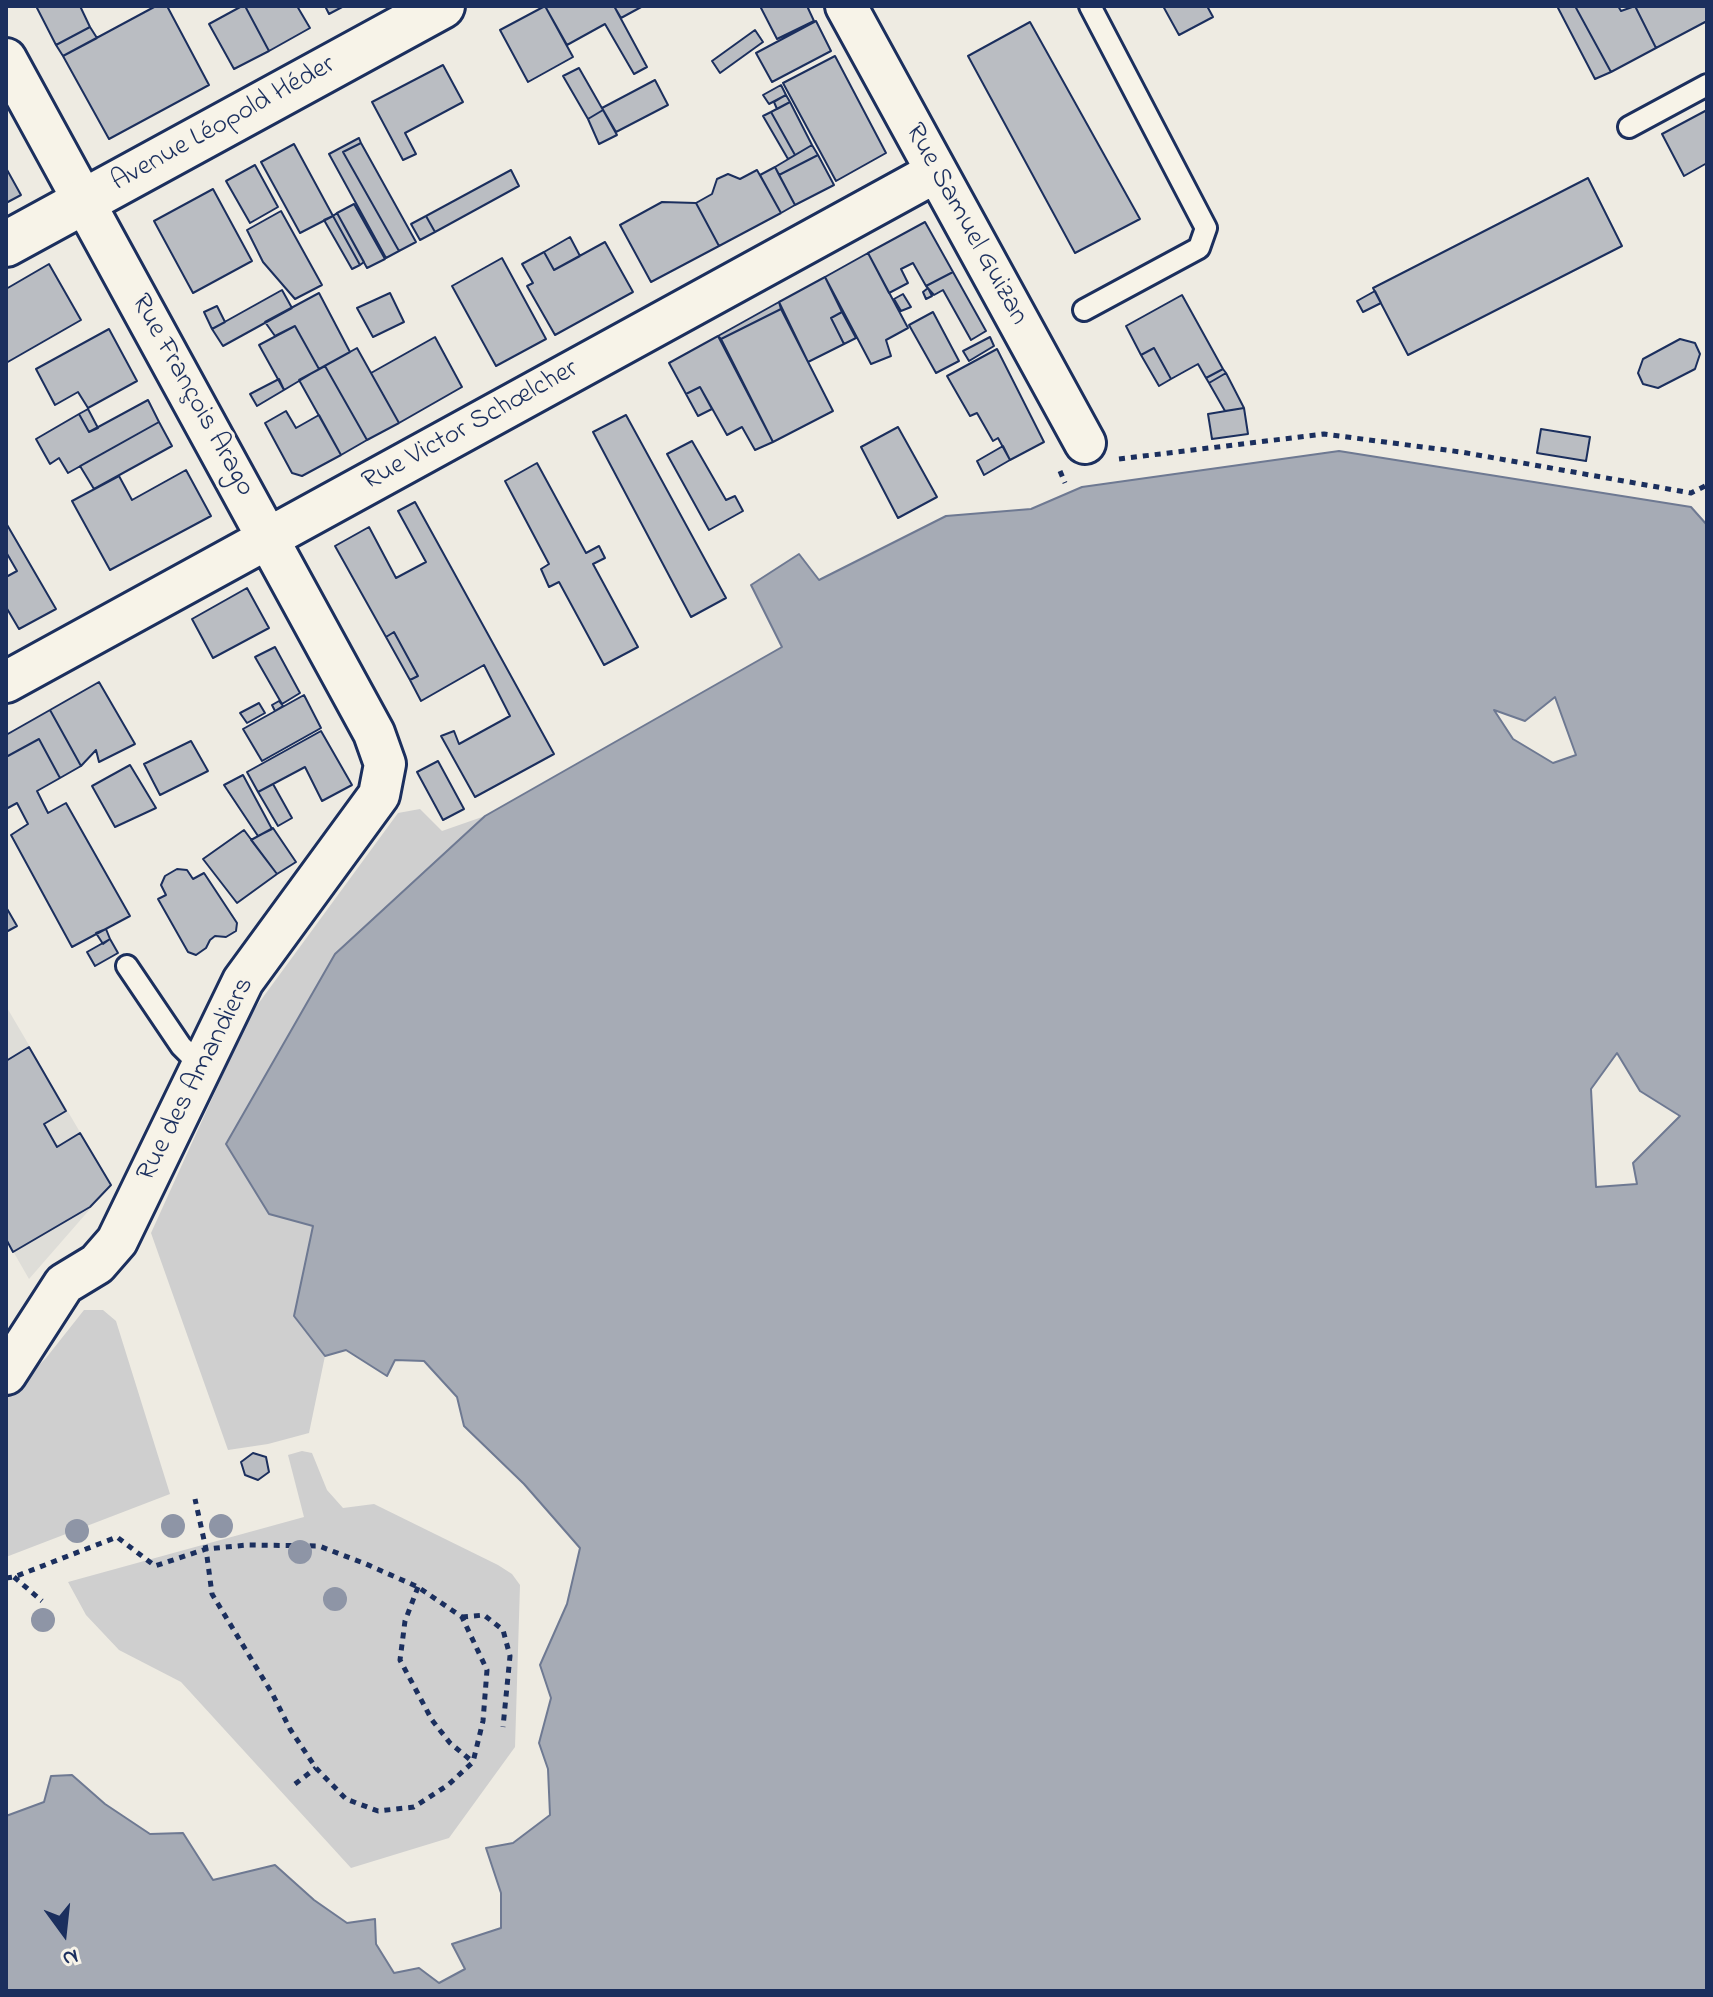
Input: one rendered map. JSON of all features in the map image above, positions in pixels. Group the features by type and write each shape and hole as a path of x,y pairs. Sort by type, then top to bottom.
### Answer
{"street":[{"name":"Avenue Léopold Héder","path":"6,244 442,6"},
{"name":"Rue Samuel Guizan","path":"846,6 936,172 1100,448"},
{"name":"Rue François Arago","path":"6,59 374,733"},
{"name":"Rue Victor Schœlcher","path":"6,682 936,172"},
{"name":"Rue des Amandiers","path":"6,1374 64,1284 97,1264 117,1241 243,981 379,795 385,764 374,733"}],"lane":[{"path":"1084,310 1199,248 1206,228 1090,6"},
{"path":"1629,127 1707,85"},
{"path":"127,966 181,1046 201,1066"}],"path":[{"path":"1100,448 1120,460 1324,434 1461,452 1691,493 1707,485"},
{"path":"6,1578 117,1537 155,1566 206,1549 247,1545 319,1546 366,1564 418,1587 462,1617 487,1670 483,1721 473,1762 448,1785 414,1807 378,1811 346,1799 316,1768 212,1594 206,1549 195,1499"},
{"path":"14,1577 42,1601"},
{"path":"418,1587 405,1621 400,1660 432,1720 450,1743 473,1762"},
{"path":"462,1617 484,1615 503,1630 510,1656 503,1727"},
{"path":"295,1784 316,1768"}],"shaded area":[{"path":"1339,451 1691,507 1707,525 1707,1991 6,1991 6,1816 44,1802 51,1776 72,1775 105,1804 150,1834 183,1833 213,1880 275,1865 314,1900 347,1923 375,1919 376,1944 394,1973 419,1968 439,1983 465,1969 452,1944 501,1928 501,1893 486,1848 513,1843 550,1815 548,1769 539,1743 551,1698 540,1665 567,1604 580,1548 524,1484 464,1426 457,1397 424,1361 395,1360 387,1376 346,1350 325,1356 294,1316 313,1226 269,1214 226,1144 335,954 485,816 782,647 751,585 799,554 819,580 946,516 1031,509 1082,487","holes":["1555,697 1576,755 1553,763 1513,739 1494,710 1525,721","1617,1053 1640,1091 1680,1116 1633,1163 1637,1184 1596,1187 1591,1089"]},
{"path":"420,809 442,831 485,816 335,954 313,1226 295,1316 325,1356 309,1433 228,1450 151,1233 250,1015 398,813"},
{"path":"6,1006 111,1185 29,1279 6,1239"},
{"path":"84,1310 103,1310 116,1321 170,1494 6,1557 6,1398 46,1358"},
{"path":"302,1451 312,1453 327,1490 343,1508 374,1504 498,1565 512,1574 520,1585 515,1747 449,1838 351,1868 181,1682 119,1650 86,1615 68,1582 304,1517 288,1455"}],"building":[{"path":"36,6 80,6 90,27 56,45"},
{"path":"156,6 167,6 209,85 109,139 63,56"},
{"path":"245,6 269,51 234,69 209,24"},
{"path":"245,6 297,6 310,28 269,51"},
{"path":"325,6 344,6 329,14"},
{"path":"545,6 614,6 647,67 634,74 605,24 567,45"},
{"path":"545,6 573,57 528,82 500,30"},
{"path":"614,6 643,6 621,18"},
{"path":"760,6 807,6 814,21 777,39"},
{"path":"1163,6 1207,6 1213,17 1179,35"},
{"path":"1557,6 1575,6 1611,72 1595,79"},
{"path":"1575,6 1618,6 1621,11 1635,6 1656,48 1611,72"},
{"path":"1635,6 1707,6 1707,21 1656,48"},
{"path":"816,21 831,51 772,82 756,53"},
{"path":"1030,22 1140,219 1075,253 968,56"},
{"path":"90,27 97,38 63,56 56,45"},
{"path":"755,30 763,42 720,73 712,61"},
{"path":"835,56 886,153 836,181 783,83"},
{"path":"443,65 463,102 405,133 416,154 403,160 372,102"},
{"path":"579,68 603,110 588,119 563,76"},
{"path":"655,80 668,105 616,132 602,108"},
{"path":"781,85 786,95 769,104 763,95"},
{"path":"786,95 790,102 777,109 774,102"},
{"path":"790,102 812,145 795,155 771,112"},
{"path":"603,110 617,135 599,144 588,119"},
{"path":"1707,110 1707,163 1684,176 1662,134"},
{"path":"771,112 795,155 788,159 763,116"},
{"path":"359,138 361,143 343,152 399,251 386,258 329,154"},
{"path":"361,143 416,242 399,251 343,152"},
{"path":"294,144 333,216 300,233 261,162"},
{"path":"812,145 818,155 779,175 775,167"},
{"path":"818,155 834,185 795,205 779,175"},
{"path":"255,165 278,207 250,223 226,181"},
{"path":"775,167 795,205 781,213 760,175"},
{"path":"6,168 21,195 6,203"},
{"path":"511,170 519,186 435,232 426,216"},
{"path":"757,170 781,213 719,246 696,203 712,194 717,179 728,174 740,179"},
{"path":"1588,178 1622,246 1408,355 1373,288"},
{"path":"213,189 252,261 193,293 154,221"},
{"path":"662,202 696,203 719,246 651,282 620,225"},
{"path":"354,204 385,259 367,268 337,213"},
{"path":"281,211 322,285 295,299 263,262 247,230"},
{"path":"337,213 364,262 360,265 333,216"},
{"path":"333,216 360,265 352,269 324,220"},
{"path":"426,216 435,232 420,240 411,224"},
{"path":"925,222 953,272 926,286 913,263 901,269 908,283 889,293 868,253"},
{"path":"570,237 580,256 554,270 544,252"},
{"path":"605,242 633,292 555,335 527,286 533,283 522,264 544,252 554,270"},
{"path":"868,253 908,328 886,340 891,356 871,364 825,277"},
{"path":"502,258 546,339 496,366 452,286"},
{"path":"49,264 81,320 6,363 6,289"},
{"path":"953,272 986,331 971,340 943,290 934,295 926,286"},
{"path":"825,277 842,312 831,318 844,344 808,362 779,302"},
{"path":"928,288 932,296 926,299 923,292"},
{"path":"282,290 292,308 223,346 212,329"},
{"path":"1375,291 1381,303 1363,312 1357,301"},
{"path":"319,293 350,352 319,369 295,326 275,336 265,322"},
{"path":"390,293 404,322 373,337 357,308"},
{"path":"903,294 911,307 901,311 894,299"},
{"path":"1182,295 1223,369 1206,378 1198,364 1171,379 1154,348 1141,355 1126,326"},
{"path":"779,302 781,309 721,339 718,336"},
{"path":"217,306 225,322 212,329 204,312"},
{"path":"781,309 833,411 773,442 721,339"},
{"path":"842,312 856,338 844,344 831,318"},
{"path":"933,312 959,361 936,373 909,325"},
{"path":"295,326 319,369 284,390 259,345"},
{"path":"109,329 137,381 88,408 78,392 55,405 36,369"},
{"path":"718,336 773,442 755,450 742,427 727,435 700,387 686,394 669,363"},
{"path":"435,337 462,387 399,423 371,373"},
{"path":"990,337 994,346 969,361 963,351"},
{"path":"1680,339 1695,343 1700,354 1695,369 1658,388 1643,384 1638,373 1643,359"},
{"path":"357,348 399,423 367,440 325,366"},
{"path":"1154,348 1171,379 1159,386 1141,355"},
{"path":"997,349 1044,442 1010,460 998,438 993,441 977,413 970,416 947,376"},
{"path":"325,366 367,440 341,455 299,380"},
{"path":"1223,369 1226,373 1209,383 1206,378"},
{"path":"1226,373 1244,408 1225,411 1209,383"},
{"path":"279,379 284,390 257,406 250,394"},
{"path":"700,387 712,409 698,416 686,394"},
{"path":"148,400 159,422 68,473 59,458 50,464 36,439 79,414 89,432"},
{"path":"1244,408 1248,434 1212,439 1208,414"},
{"path":"88,409 98,428 89,432 79,414"},
{"path":"286,411 296,428 319,415 341,455 302,476 292,473 265,423"},
{"path":"626,415 726,598 691,617 593,432"},
{"path":"159,422 172,446 94,489 80,466"},
{"path":"898,427 937,497 898,518 861,447"},
{"path":"1541,429 1590,437 1586,461 1537,453"},
{"path":"692,441 726,500 735,496 743,511 709,530 667,454"},
{"path":"1003,446 1010,460 984,475 977,461"},
{"path":"537,463 586,553 599,546 605,558 593,564 638,647 604,665 559,582 549,587 541,569 549,564 505,481"},
{"path":"186,470 211,516 110,570 72,501 119,476 132,500"},
{"path":"415,502 554,754 475,797 441,736 454,731 459,744 510,716 484,665 421,701 410,680 418,676 394,632 386,637 335,546 369,527 396,578 426,562 398,511"},
{"path":"6,523 56,609 19,629 6,607 6,577 17,571 6,552"},
{"path":"247,588 269,628 213,658 192,619"},
{"path":"394,632 418,676 410,680 386,637"},
{"path":"275,647 300,693 282,704 255,657"},
{"path":"99,682 135,744 99,762 96,750 81,766 50,710"},
{"path":"304,695 321,728 262,761 243,729"},
{"path":"279,701 283,706 275,711 272,705"},
{"path":"259,703 265,713 247,723 240,713"},
{"path":"50,710 81,766 60,778 39,739 6,757 6,735"},
{"path":"321,731 352,785 322,801 305,767 258,792 247,772"},
{"path":"39,739 60,778 37,791 48,813 66,803 130,916 72,947 11,835 28,824 17,803 6,809 6,757"},
{"path":"191,741 208,771 160,795 144,764"},
{"path":"438,761 464,809 443,820 417,772"},
{"path":"130,765 156,808 115,827 92,786"},
{"path":"243,775 272,829 258,836 224,785"},
{"path":"273,784 292,818 278,826 258,792"},
{"path":"273,828 296,862 277,874 251,840"},
{"path":"244,830 277,874 237,903 203,859"},
{"path":"177,869 187,870 193,879 204,873 237,923 236,931 226,937 215,936 196,955 188,952 158,899 166,895 161,885 165,876"},
{"path":"6,907 17,926 6,932"},
{"path":"106,929 110,939 103,944 96,933"},
{"path":"110,939 118,953 95,966 87,952"},
{"path":"29,1047 66,1111 44,1124 57,1147 80,1133 111,1185 90,1207 13,1252 6,1239 6,1061"},
{"path":"253,1453 266,1457 269,1472 258,1480 245,1475 241,1462"}]}
